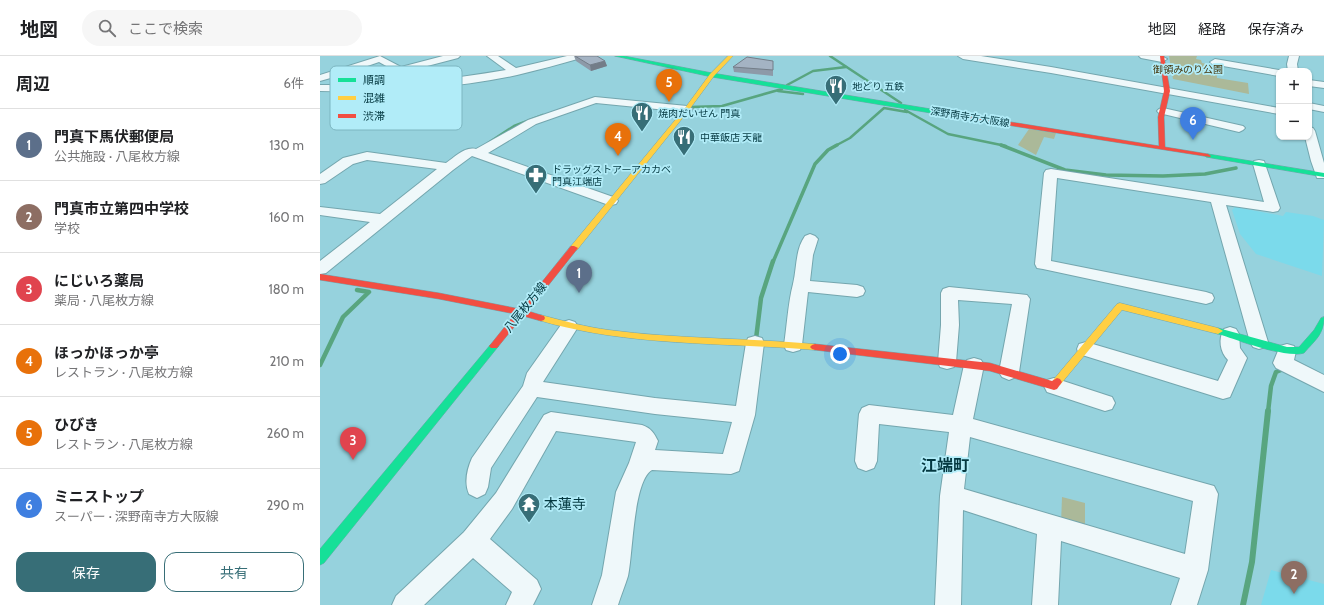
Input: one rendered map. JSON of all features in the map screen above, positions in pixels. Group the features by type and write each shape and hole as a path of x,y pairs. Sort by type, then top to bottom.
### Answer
{"main road":[{"name":"深野南寺方大阪線","path":"617,56 712,75 1259,164 1322,168"},
{"name":"八尾枚方線","path":"320,559 610,201 687,109 712,75 731,56"},
{"path":"1162,57 1167,91 1161,117 1162,148"},
{"path":"320,277 439,296 521,312 569,327 653,338 793,345 974,365 990,367 1054,386 1120,306 1230,334 1287,351 1301,351 1322,329"}],"street":[{"path":"424,66 455,56"},
{"path":"462,81 492,77 578,56"},
{"path":"963,56 995,58 1276,110"},
{"path":"1144,56 1162,57"},
{"path":"1293,68 1294,56"},
{"path":"357,66 380,59 392,66"},
{"path":"490,60 503,63 515,72"},
{"path":"1220,60 1276,72"},
{"path":"320,78 330,75"},
{"path":"1312,83 1324,85"},
{"path":"320,88 330,88"},
{"path":"1312,99 1324,101"},
{"path":"478,153 532,122 595,100 687,109"},
{"path":"1312,107 1324,109"},
{"path":"1163,110 1239,128"},
{"path":"1225,111 1276,120"},
{"path":"1312,128 1322,168"},
{"path":"320,269 448,166 471,151 610,201"},
{"path":"320,180 348,161 367,156 448,166"},
{"path":"1206,298 1043,264 1051,173 1273,208 1259,164"},
{"path":"1217,200 1259,342"},
{"path":"320,211 383,219"},
{"path":"793,345 804,255 810,239"},
{"path":"800,286 857,291"},
{"path":"947,362 950,325 949,293 1021,299 1009,372"},
{"path":"477,487 480,464 532,388 534,378 569,327"},
{"path":"1086,349 1223,391 1238,358 1231,351 1230,334"},
{"path":"640,465 649,460 731,464 745,415 754,342"},
{"path":"1287,351 1283,363 1324,384"},
{"path":"948,605 952,496 961,425 974,365"},
{"path":"1054,386 1105,403"},
{"path":"532,388 655,406 745,415"},
{"path":"866,461 869,414 961,425 1206,494 1195,570 1184,605"},
{"path":"405,605 473,541 504,501 551,421 642,434 647,441 640,465 627,492 615,575 605,605"},
{"path":"952,496 1195,570"},
{"path":"1045,605 1050,526"},
{"path":"473,541 528,589 520,605"}],"shaded area":[{"path":"1235,207 1283,216 1286,212 1313,216 1324,220 1322,276 1256,254 1240,234 1232,210"},
{"path":"1271,570 1324,584 1324,605 1261,605"}],"green space":[{"name":"御領みのり公園","path":"1169,56 1197,56 1196,59 1201,60 1202,63 1216,66 1217,78 1248,83 1249,94 1173,79"},
{"path":"1029,129 1056,133 1054,139 1044,137 1036,155 1018,145"},
{"path":"1062,497 1085,503 1085,531 1061,524"}],"building":[{"path":"575,56 597,56 605,61 590,65"},
{"path":"747,57 773,61 773,70 733,67"}],"waterway":[{"path":"830,56 901,103"},
{"path":"787,85 813,71 846,67"},
{"path":"690,107 722,106 782,89"},
{"path":"778,91 803,94"},
{"path":"835,146 850,138 884,108 907,112"},
{"path":"905,110 948,134 1006,146"},
{"path":"488,143 514,126 543,115"},
{"path":"773,262 815,164 828,150 837,145"},
{"path":"1001,145 1065,170 1106,175 1163,176 1205,174 1236,168"},
{"path":"756,339 761,298 773,261"},
{"path":"320,365 343,317 369,292 357,290"},
{"path":"1268,412 1271,386 1276,372 1286,368"},
{"path":"1243,605 1252,562 1268,411"}],"traffic: fast":[{"path":"617,56 712,75 943,113"},
{"path":"1208,156 1324,175"},
{"path":"1218,331 1287,351 1301,351 1317,332 1324,320"},
{"path":"320,559 494,346"}],"traffic: slow":[{"path":"574,248 687,109 712,75 731,56"},
{"path":"1057,382 1120,306 1218,331"},
{"path":"541,318 574,327 642,337 815,347"}],"traffic: jam":[{"path":"1162,56 1167,91 1161,117 1162,148"},
{"path":"943,113 1208,156"},
{"path":"494,346 574,248"},
{"path":"320,277 439,296 521,312 541,318"},
{"path":"815,347 990,367 1054,386 1057,382"}],"place":[{"name":"ひびき","path":"669,102"},
{"name":"地どり 五鉄","path":"836,106"},
{"name":"焼肉だいせん 門真","path":"642,132"},
{"name":"ミニストップ","path":"1193,140"},
{"name":"ほっかほっか亭","path":"618,156"},
{"name":"中華飯店 天龍","path":"684,156"},
{"name":"ドラッグストアーアカカベ 門真江端店","path":"536,194"},
{"name":"門真下馬伏郵便局","path":"579,293"},
{"name":"にじいろ薬局","path":"353,460"},
{"name":"本蓮寺","path":"529,524"},
{"name":"門真市立第四中学校","path":"1294,594"}],"district":[{"name":"江端町","path":"945,465"}]}
